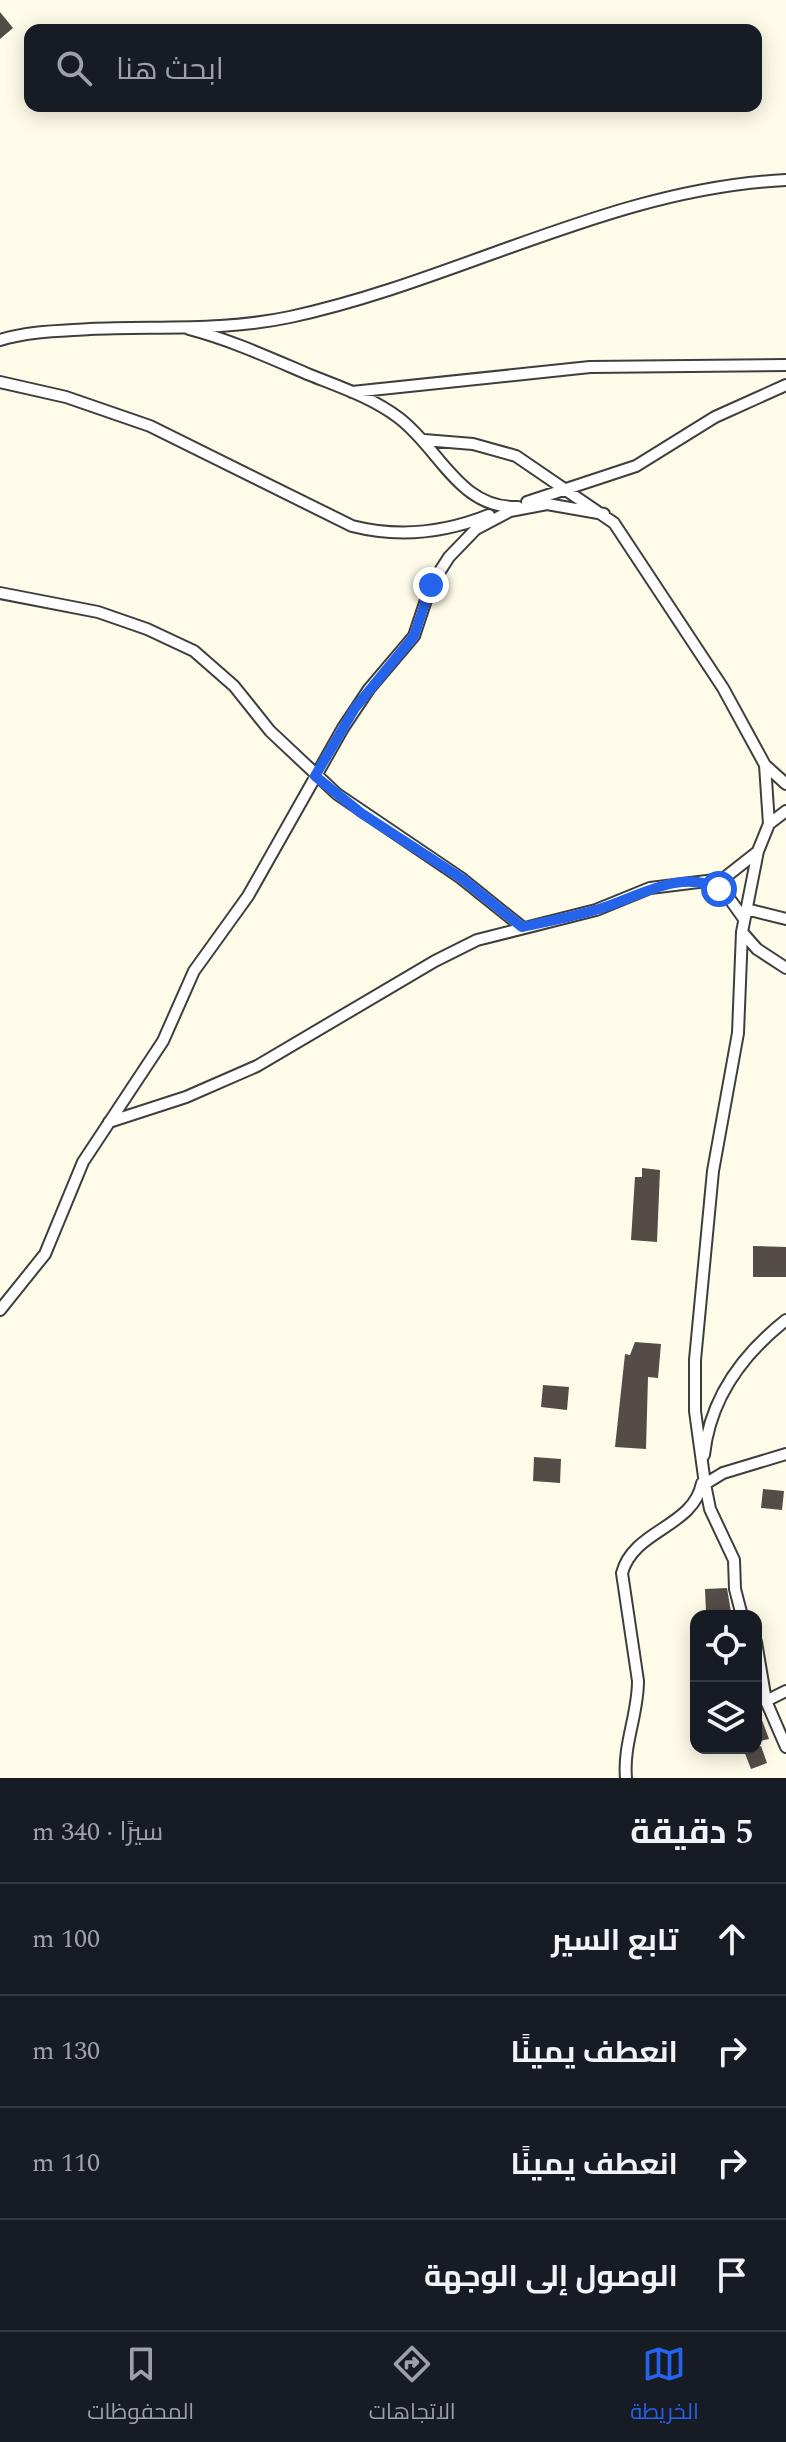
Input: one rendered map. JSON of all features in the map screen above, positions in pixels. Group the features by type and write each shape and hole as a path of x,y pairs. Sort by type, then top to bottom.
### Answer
{"street":[{"path":"0,340 42,332 235,325 294,316 368,296 558,230 653,202 747,182 786,180"},
{"path":"173,326 230,342 352,392 398,417 424,440 468,492 491,503 511,507 566,505 604,514"},
{"path":"352,392 590,367 786,365"},
{"path":"0,382 66,397 150,426 230,464 322,514 368,530 400,534 435,531 636,466 715,417 786,385"},
{"path":"424,440 495,448 536,466 604,514 622,533 705,659 765,765 786,784"},
{"path":"0,1310 45,1254 75,1176 163,1041 194,971 248,896 355,708 414,636 431,585 449,557 484,524 528,506"},
{"path":"0,593 98,612 147,629 194,651 234,686 270,731 315,776 361,813 461,878 522,927"},
{"path":"740,1610 735,1589 734,1560 710,1509 704,1481 695,1411 698,1299 717,1141 738,1033 742,932 758,851 769,824 765,765"},
{"path":"769,824 786,811"},
{"path":"109,1122 186,1097 257,1066 445,955 477,940 596,910 650,888 708,883 736,872 758,851"},
{"path":"708,883 745,914 786,919"},
{"path":"742,932 757,949 786,968"},
{"path":"626,1778 626,1743 638,1698 638,1681 622,1573 625,1562 639,1543 691,1508 704,1481 709,1429 727,1384 758,1344 786,1320"},
{"path":"704,1481 786,1454"},
{"path":"762,1677 766,1701 786,1747"},
{"path":"766,1701 786,1691"}],"building":[{"path":"0,12 13,28 0,39"},
{"path":"642,1168 660,1170 657,1242 631,1240 635,1177 642,1177"},
{"path":"753,1246 786,1247 786,1277 753,1277"},
{"path":"635,1342 661,1344 658,1378 648,1377 646,1449 615,1447 625,1354 630,1355"},
{"path":"543,1385 569,1387 567,1410 541,1407"},
{"path":"534,1457 561,1459 560,1483 533,1481"},
{"path":"763,1489 784,1491 782,1510 761,1508"},
{"path":"727,1588 731,1610 706,1610 705,1589"},
{"path":"762,1720 769,1739 762,1741"},
{"path":"762,1749 767,1763 751,1769 745,1754 762,1754"}],"route":[{"path":"431,585 414,636 355,708 315,776 361,813 461,878 522,927 596,910 650,888 708,883 719,889"}]}
